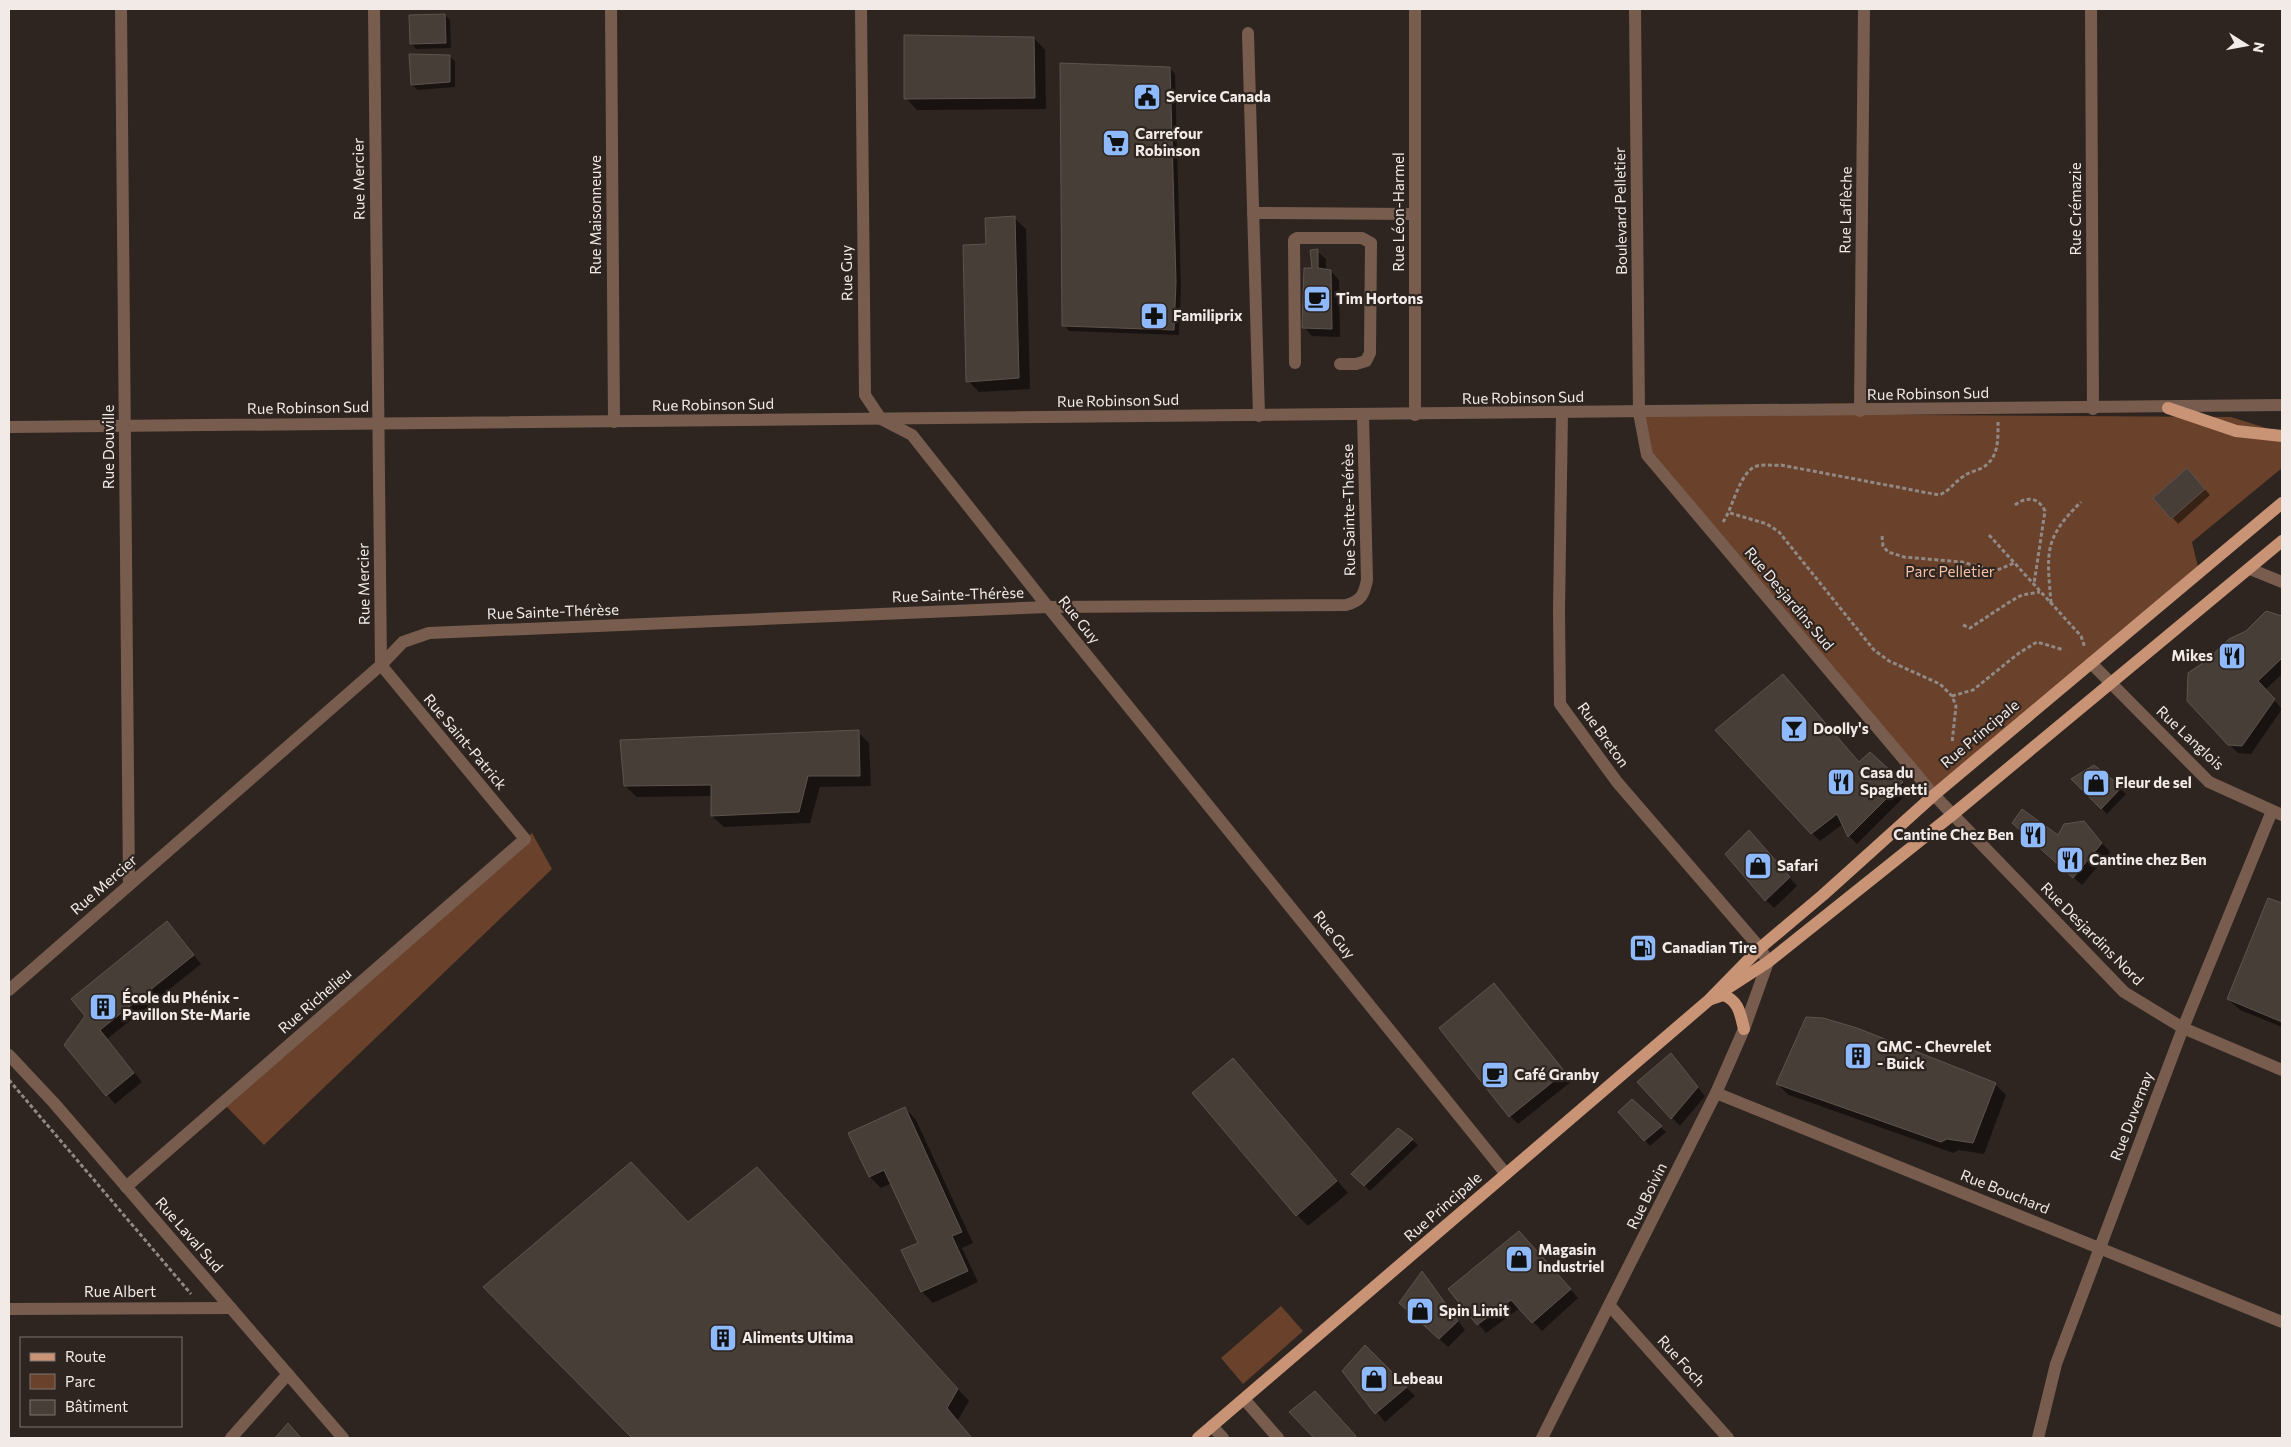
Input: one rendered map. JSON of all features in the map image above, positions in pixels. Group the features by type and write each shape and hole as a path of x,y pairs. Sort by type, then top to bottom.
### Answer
{"main road":[{"path":"2168,408 2236,431 2282,436"},
{"name":"Rue Principale","path":"1198,1438 1709,1000 1760,948 1823,895 1934,795 2282,503"},
{"name":"Rue Principale","path":"1709,1000 1768,962 1952,815 2282,541"},
{"path":"1709,1000 1723,995 1732,998 1739,1007 1744,1029"}],"street":[{"name":"Rue Douville","path":"121,9 129,885"},
{"name":"Rue Mercier","path":"9,990 381,665 374,9"},
{"name":"Rue Maisonneuve","path":"611,9 614,422"},
{"name":"Rue Guy","path":"861,9 865,395 881,419 912,435 1048,607 1506,1174"},
{"name":"Rue Léon-Harmel","path":"1415,9 1415,415"},
{"name":"Boulevard Pelletier","path":"1635,9 1639,413"},
{"name":"Rue Laflèche","path":"1860,411 1864,9"},
{"name":"Rue Crémazie","path":"2091,9 2093,408"},
{"path":"1248,33 1259,416"},
{"path":"1253,213 1415,214"},
{"path":"1295,363 1294,240 1297,238 1362,238 1371,242 1370,353 1366,361 1356,364 1340,364"},
{"name":"Rue Robinson Sud","path":"9,427 1860,411 2282,405"},
{"name":"Rue Robinson Sud","path":"2228,407 2282,411"},
{"name":"Rue Breton","path":"1562,413 1559,610 1560,704 1618,782 1760,948 1768,962"},
{"name":"Rue Desjardins Sud","path":"1639,413 1647,455 1934,795"},
{"name":"Rue Sainte-Thérèse","path":"381,665 403,642 429,633 1048,607 1346,606 1358,602 1365,593 1368,580 1363,415"},
{"path":"2250,569 2282,582"},
{"name":"Rue Langlois","path":"2091,664 2210,782 2277,813"},
{"name":"Rue Saint-Patrick","path":"381,665 525,839"},
{"name":"Rue Desjardins Nord","path":"1934,795 2124,992 2183,1028 2282,1070"},
{"name":"Rue Duvernay","path":"2038,1438 2056,1364 2183,1028 2277,813"},
{"name":"Rue Richelieu","path":"126,1187 525,839"},
{"name":"Rue Boivin","path":"1542,1438 1716,1093 1744,1029 1768,962"},
{"name":"Rue Laval Sud","path":"9,1054 343,1438"},
{"name":"Rue Bouchard","path":"1716,1093 2282,1322"},
{"name":"Rue Foch","path":"1610,1306 1728,1438"},
{"name":"Rue Albert","path":"9,1309 231,1308"},
{"path":"231,1438 288,1374"},
{"path":"1244,1399 1278,1438"},
{"path":"1212,1426 1223,1438"}],"path":[{"path":"1952,743 1956,706 1952,696 1940,684 1889,661 1874,650 1779,532 1767,524 1730,513 1744,474 1755,466 1781,465 1939,495 1948,492 1965,475 1983,467 1994,458 1998,444 1998,409"},
{"path":"2015,505 2029,498 2041,504 2045,511 2034,584"},
{"path":"2051,603 2049,545 2064,519 2081,502"},
{"path":"1989,535 2081,636 2091,664"},
{"path":"1882,536 1883,546 1888,552 1904,556 1962,562 1995,571 2014,563"},
{"path":"1963,624 1970,628 2022,595 2040,591"},
{"path":"1952,696 1973,690 2019,653 2037,642 2064,650"},
{"path":"9,1080 203,1308"}],"green space":[{"name":"Parc Pelletier","path":"1639,413 2231,417 2282,433 2282,468 2192,542 2198,567 1934,795 1647,455"},
{"path":"532,833 552,869 264,1145 221,1101"},
{"path":"1281,1306 1303,1331 1243,1384 1221,1358"}],"building":[{"path":"445,14 446,43 410,44 409,15"},
{"path":"904,35 1034,37 1035,98 904,99"},
{"path":"409,54 450,55 450,82 411,85"},
{"name":"Carrefour Robinson","path":"1060,63 1170,67 1176,282 1174,330 1062,326"},
{"path":"1015,216 1019,378 966,382 963,245 986,244 985,218"},
{"name":"Tim Hortons","path":"1318,249 1318,268 1331,270 1332,329 1302,328 1304,268 1312,268 1310,250"},
{"path":"2187,468 2205,489 2171,519 2153,498"},
{"path":"2266,611 2282,616 2282,658 2258,681 2275,699 2242,746 2228,745 2187,701 2188,673 2207,660 2229,639 2246,631"},
{"path":"1783,674 1859,762 1870,752 1903,782 1848,837 1837,814 1811,834 1715,730"},
{"path":"859,730 860,776 808,776 799,812 711,816 711,785 624,786 620,740"},
{"name":"Fleur de sel","path":"2094,765 2122,787 2101,809 2071,779"},
{"name":"Cantine chez Ben","path":"2022,809 2058,835 2064,824 2084,821 2102,843 2073,878 2012,823"},
{"name":"Safari","path":"1749,830 1790,877 1765,901 1725,854"},
{"path":"2268,898 2282,903 2282,1022 2227,999"},
{"name":"École du Phénix - Pavillon Ste-Marie","path":"167,921 194,955 100,1030 134,1073 106,1096 64,1045 85,1016 71,999"},
{"path":"1494,983 1565,1072 1509,1117 1439,1028"},
{"name":"GMC - Chevrelet - Buick","path":"1806,1017 1823,1018 1857,1028 1996,1083 1973,1143 1947,1139 1941,1142 1776,1084"},
{"path":"1671,1053 1698,1087 1671,1119 1637,1082"},
{"path":"1233,1058 1337,1181 1296,1216 1192,1093"},
{"path":"1632,1099 1662,1126 1644,1141 1618,1112"},
{"path":"905,1107 962,1232 952,1236 968,1271 921,1292 901,1250 918,1243 884,1170 869,1177 848,1133"},
{"path":"1398,1128 1413,1139 1364,1186 1351,1174"},
{"name":"Aliments Ultima","path":"631,1162 688,1222 757,1167 958,1389 947,1408 972,1438 632,1438 483,1287"},
{"path":"1519,1231 1571,1289 1532,1323 1511,1300 1477,1325 1448,1289"},
{"path":"1422,1271 1458,1321 1439,1339 1399,1303"},
{"name":"Lebeau","path":"1365,1345 1407,1387 1375,1414 1342,1371"},
{"path":"1315,1391 1356,1436 1353,1438 1314,1438 1289,1412"},
{"path":"288,1423 301,1438 275,1438"}],"place":[{"name":"Service Canada","path":"1147,97"},
{"name":"Carrefour Robinson","path":"1116,143"},
{"name":"Tim Hortons","path":"1317,299"},
{"name":"Familiprix","path":"1154,316"},
{"name":"Mikes","path":"2232,656"},
{"name":"Doolly's","path":"1794,729"},
{"name":"Casa du Spaghetti","path":"1841,782"},
{"name":"Fleur de sel","path":"2096,783"},
{"name":"Cantine Chez Ben","path":"2033,835"},
{"name":"Cantine chez Ben","path":"2070,860"},
{"name":"Safari","path":"1758,866"},
{"name":"Canadian Tire","path":"1643,948"},
{"name":"École du Phénix - Pavillon Ste-Marie","path":"103,1007"},
{"name":"GMC - Chevrelet - Buick","path":"1858,1056"},
{"name":"Café Granby","path":"1495,1075"},
{"name":"Magasin Industriel","path":"1519,1259"},
{"name":"Spin Limit","path":"1420,1311"},
{"name":"Aliments Ultima","path":"723,1338"},
{"name":"Lebeau","path":"1374,1379"}]}
